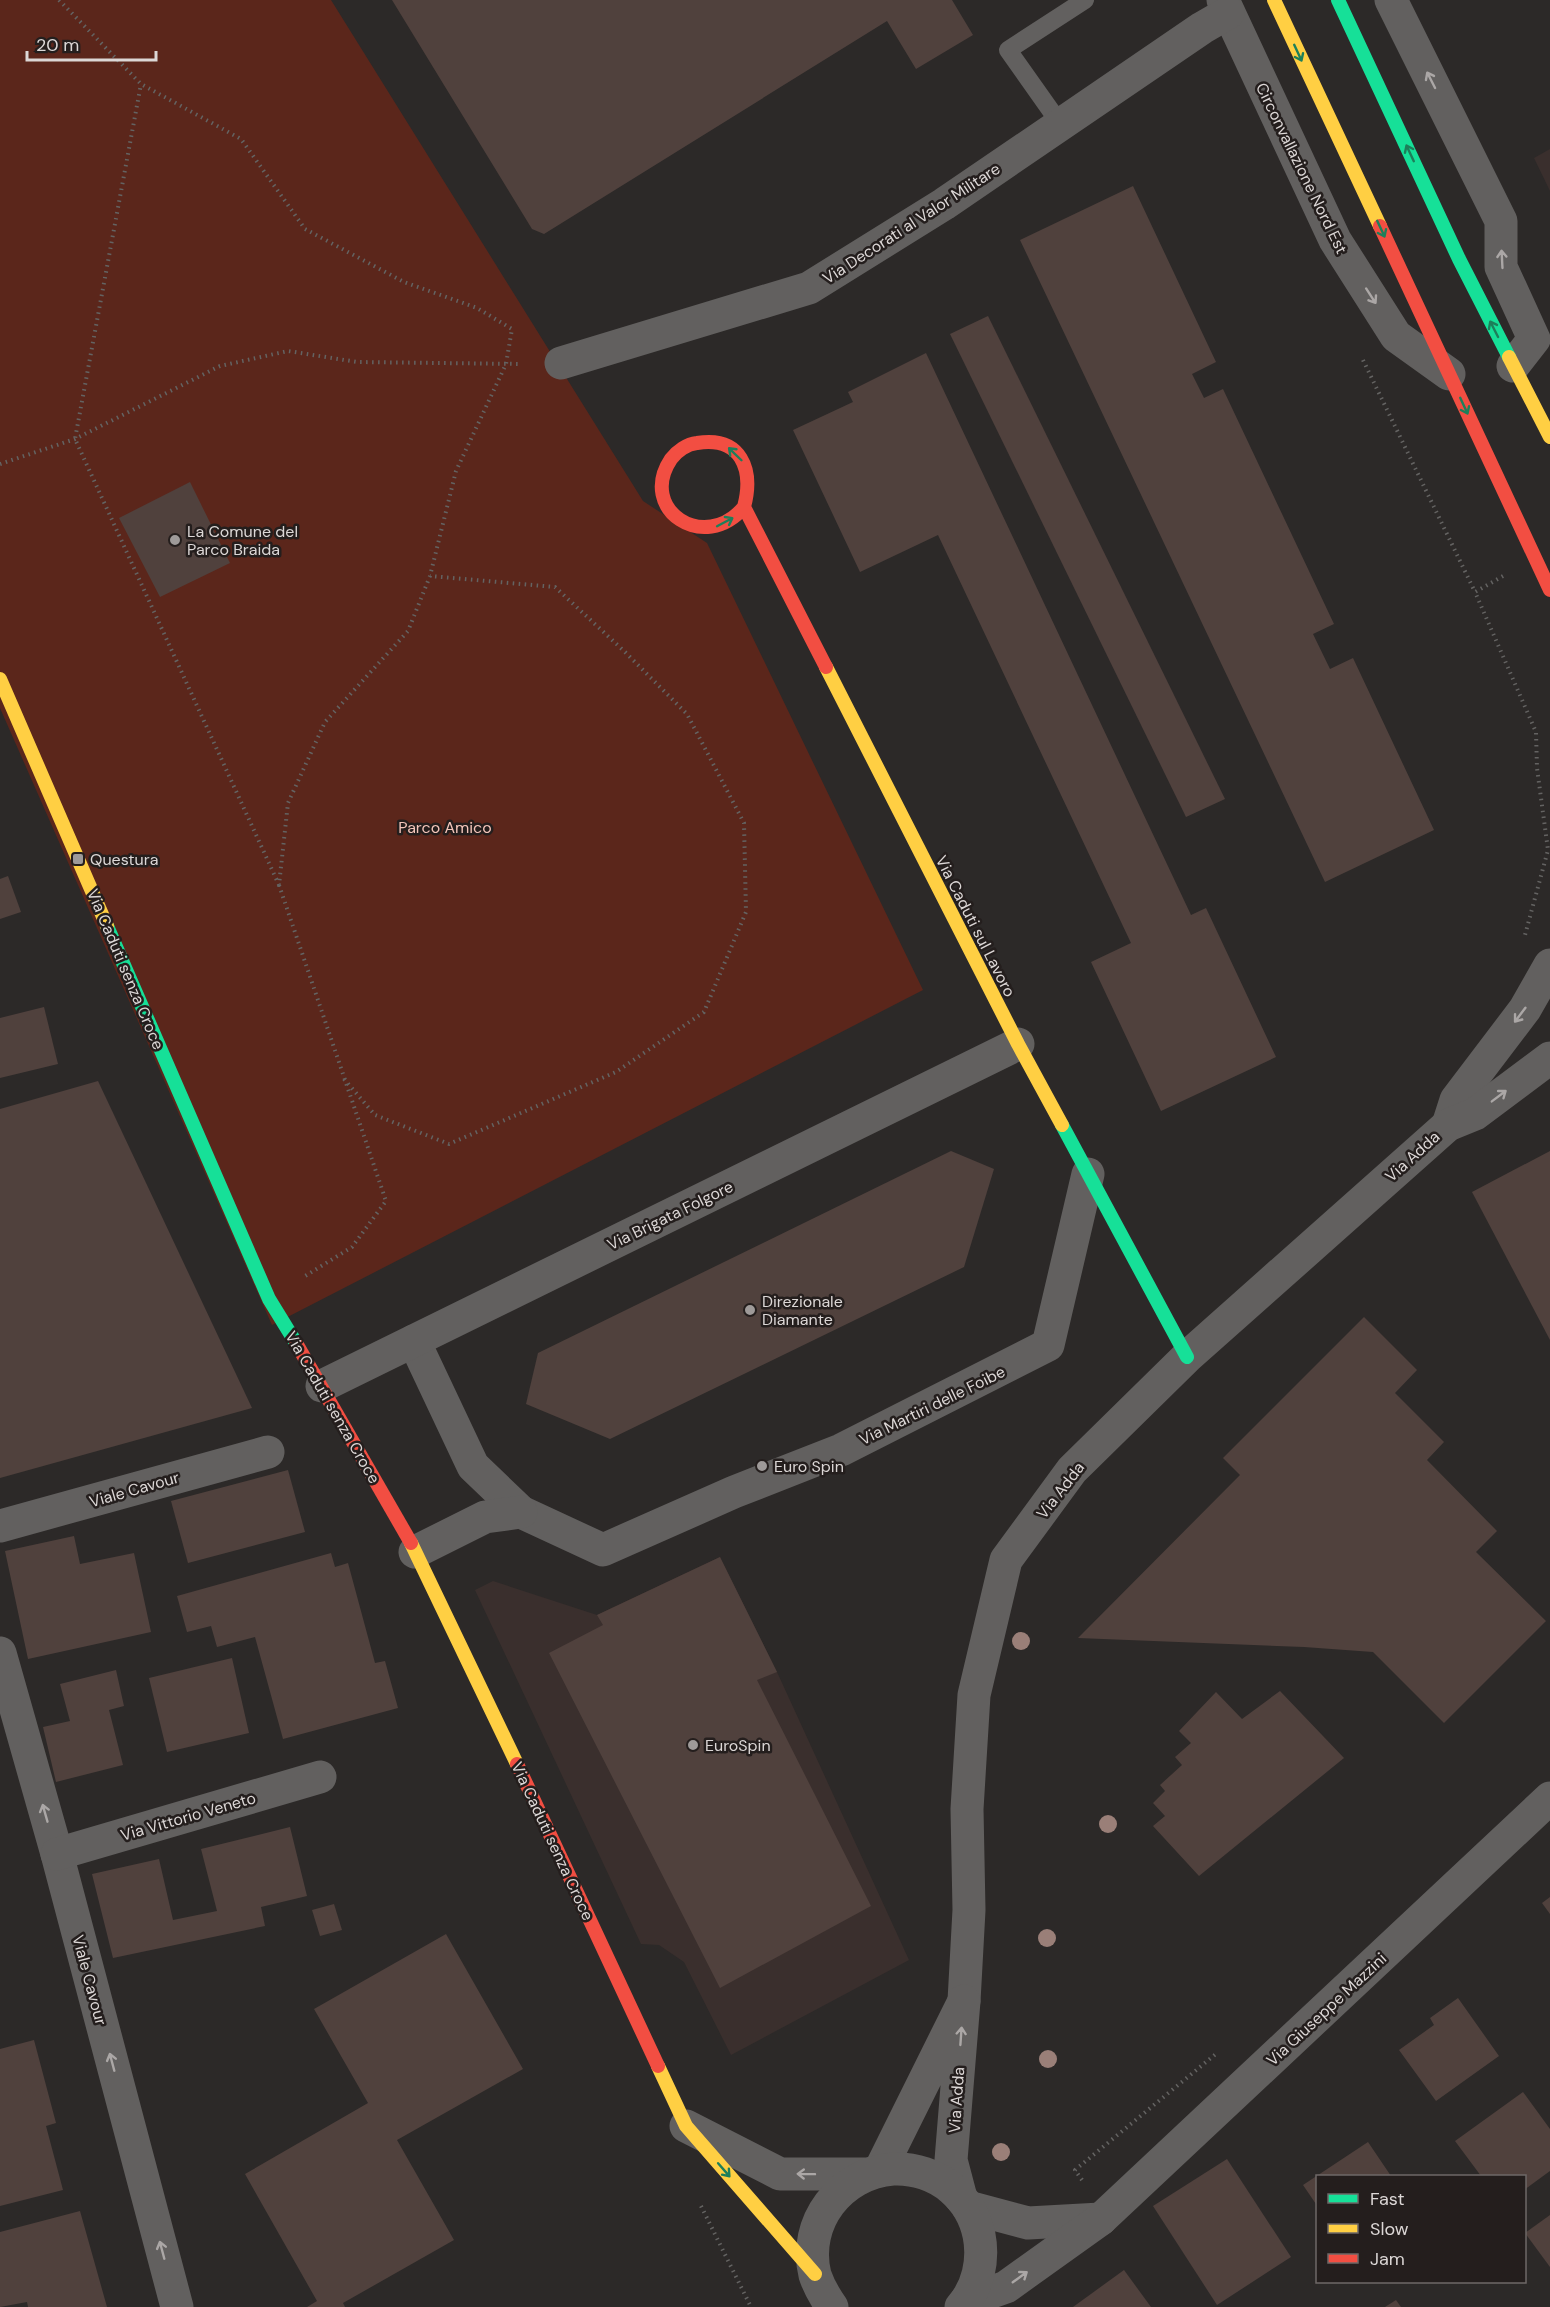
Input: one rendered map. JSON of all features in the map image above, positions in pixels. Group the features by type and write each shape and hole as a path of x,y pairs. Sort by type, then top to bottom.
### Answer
{"street":[{"name":"Circonvallazione Nord Est","path":"1274,0 1550,590"},
{"path":"1338,0 1459,259 1550,437"},
{"path":"1391,0 1501,220 1501,267 1534,339 1513,366"},
{"name":"Via Decorati al Valor Militare","path":"561,363 809,288 944,204 1202,28 1225,7"},
{"name":"Circonvallazione Nord Est","path":"1225,7 1335,240 1396,336 1449,374"},
{"path":"700,440 715,441 730,448 742,458 748,473 749,492 744,507 737,516 724,525 698,528 683,524 670,512 663,498 661,484 670,457 682,447 700,440"},
{"name":"Via Caduti sul Lavoro","path":"744,507 1018,1044 1187,1357"},
{"name":"Via Caduti senza Croce","path":"0,680 269,1299 404,1529 476,1677 686,2126 815,2274"},
{"name":"Via Adda","path":"1448,1125 1456,1100 1525,1009 1550,966"},
{"name":"Via Brigata Folgore","path":"322,1386 1018,1044"},
{"name":"Via Adda","path":"965,2202 951,2160 969,1910 967,1809 974,1695 1006,1560 1072,1470 1187,1357 1448,1125 1475,1114 1550,1058"},
{"name":"Via Martiri delle Foibe","path":"414,1341 473,1466 522,1512 603,1550 734,1492 841,1450 1048,1345 1088,1174"},
{"name":"Viale Cavour","path":"0,1526 268,1452"},
{"path":"415,1552 485,1517 522,1512"},
{"name":"Viale Cavour","path":"0,1653 57,1854 177,2307"},
{"name":"Via Vittorio Veneto","path":"57,1854 320,1778"},
{"name":"Via Giuseppe Mazzini","path":"964,2304 1006,2287 1101,2219 1550,1798"},
{"name":"Via Adda","path":"872,2172 964,2001"},
{"path":"686,2126 780,2174 903,2169 924,2173 944,2183 965,2202 1028,2223 1101,2219"},
{"path":"832,2307 822,2292 815,2274 812,2249 817,2226 828,2204 844,2187 872,2172"},
{"name":"Via Giuseppe Mazzini","path":"964,2304 975,2283 981,2264 981,2244 977,2225 965,2202"}],"lane":[{"path":"1060,125 1008,50 1085,0"}],"path":[{"path":"59,0 141,84 241,139 305,229 404,282 477,308 512,329 506,364 456,471 430,576 408,631 325,722 288,803 279,885"},
{"path":"141,84 75,439 279,885 386,1201 352,1247 269,1299"},
{"path":"0,464 75,439 220,366 288,351 357,362 561,363"},
{"path":"1535,559 1475,592 1536,732 1548,850 1530,910 1522,948 1550,966"},
{"path":"345,1078 375,1114 449,1144 616,1072 704,1012 746,912 744,824 687,714 555,587 430,576"}],"shaded area":[{"path":"1550,149 1550,191 1534,158"},
{"name":"EuroSpin","path":"720,1557 777,1672 909,1960 731,2055 684,1962 659,1945 641,1944 475,1590 493,1581 597,1615"}],"green space":[{"name":"Parco Amico","path":"0,0 331,0 643,501 707,543 923,990 272,1325 0,708"}],"building":[{"path":"392,0 952,0 973,35 916,69 887,21 544,234 532,229"},
{"path":"1133,186 1216,362 1192,374 1204,398 1223,389 1334,624 1313,634 1330,669 1353,658 1434,830 1325,882 1020,240"},
{"path":"988,316 1225,799 1186,817 950,334"},
{"path":"926,353 1191,915 1206,908 1276,1057 1161,1111 1091,962 1131,943 938,535 860,572 793,430 853,402 848,392"},
{"name":"La Comune del Parco Braida","path":"190,482 230,563 160,597 119,518"},
{"path":"8,876 21,912 0,919 0,879"},
{"path":"44,1007 58,1064 0,1078 0,1018"},
{"path":"98,1081 252,1408 0,1478 0,1109"},
{"name":"Direzionale Diamante","path":"951,1151 994,1169 964,1267 610,1439 526,1404 538,1353"},
{"path":"1550,1151 1550,1340 1472,1192"},
{"path":"1364,1317 1417,1370 1395,1393 1444,1442 1427,1460 1497,1531 1476,1552 1546,1621 1444,1723 1373,1652 1078,1638 1240,1475 1223,1458"},
{"path":"288,1470 305,1532 188,1563 171,1501"},
{"path":"74,1536 80,1564 134,1553 151,1632 28,1659 5,1551"},
{"path":"331,1553 335,1567 348,1563 375,1663 385,1661 398,1708 283,1739 255,1637 217,1647 211,1626 187,1632 177,1596"},
{"name":"EuroSpin","path":"720,1557 777,1672 757,1680 871,1906 720,1988 549,1653 603,1625 597,1615"},
{"path":"232,1658 249,1733 167,1752 149,1678"},
{"path":"116,1670 124,1706 109,1710 123,1765 56,1782 43,1727 70,1721 60,1684"},
{"path":"1280,1691 1344,1758 1199,1876 1153,1826 1165,1816 1153,1803 1165,1791 1160,1785 1182,1765 1175,1757 1191,1743 1179,1731 1216,1692 1242,1719"},
{"path":"290,1827 307,1896 261,1907 265,1926 113,1958 92,1874 159,1859 173,1920 217,1911 201,1849"},
{"path":"1550,1897 1550,1914 1542,1903"},
{"path":"334,1904 342,1930 320,1936 312,1910"},
{"path":"446,1934 523,2069 397,2140 454,2240 343,2303 345,2307 307,2307 317,2301 245,2174 368,2103 314,2009"},
{"path":"1458,1998 1499,2056 1436,2101 1399,2050 1434,2025 1430,2018"},
{"path":"34,2040 56,2123 46,2126 63,2190 0,2206 0,2049"},
{"path":"1523,2092 1550,2129 1550,2171 1526,2189 1526,2175 1480,2175 1455,2141"},
{"path":"1368,2142 1390,2175 1318,2175"},
{"path":"1227,2159 1291,2257 1217,2305 1153,2206"},
{"path":"1316,2176 1316,2204 1303,2185"},
{"path":"80,2211 107,2307 28,2307 27,2302 0,2307 0,2232"},
{"path":"1550,2215 1550,2267 1526,2234"},
{"path":"1124,2270 1151,2307 1073,2307"},
{"path":"1396,2300 1401,2307 1385,2307"}],"traffic: fast":[{"path":"1338,0 1459,259 1509,357"},
{"path":"107,926 269,1299 296,1343"},
{"path":"1062,1125 1187,1357"}],"traffic: slow":[{"path":"1274,0 1380,226"},
{"path":"1509,357 1550,437"},
{"path":"826,667 1018,1044 1062,1125"},
{"path":"0,679 107,926"},
{"path":"411,1543 517,1764"},
{"path":"658,2066 686,2126 815,2274"}],"traffic: jam":[{"path":"1380,226 1550,590"},
{"path":"744,507 728,521 711,526 695,526 680,520 669,509 663,495 663,478 671,459 690,445 712,442 734,450 741,458 747,480 744,507 826,667"},
{"path":"296,1343 411,1543"},
{"path":"517,1764 658,2066"}],"place":[{"name":"La Comune del Parco Braida","path":"175,540"},
{"name":"Questura","path":"78,859"},
{"name":"Direzionale Diamante","path":"750,1310"},
{"name":"Euro Spin","path":"762,1466"},
{"name":"EuroSpin","path":"693,1745"}]}
